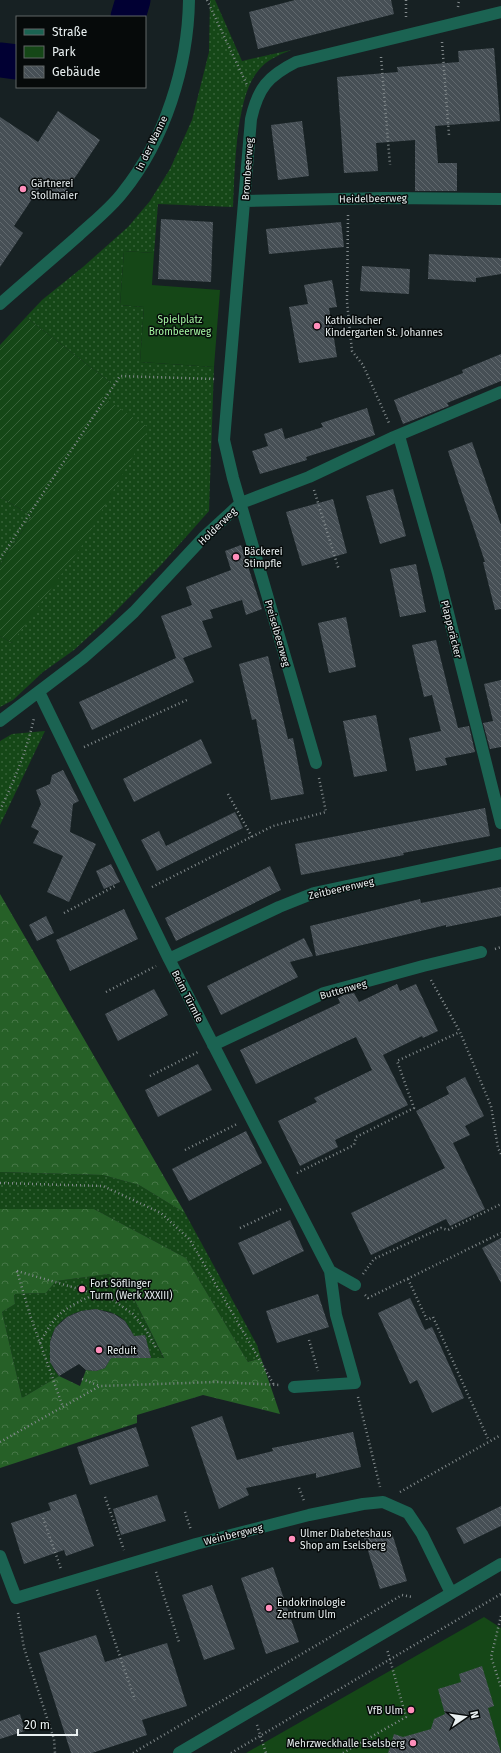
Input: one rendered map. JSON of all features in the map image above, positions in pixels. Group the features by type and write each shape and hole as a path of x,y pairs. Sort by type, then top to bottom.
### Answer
{"street":[{"name":"In der Wanne","path":"0,304 98,218 123,192 142,165 155,140 176,87 188,29 189,0"},
{"name":"Brombeerweg","path":"241,503 233,478 224,440 251,119 255,102 263,86 278,72 296,62 380,40 501,12"},
{"name":"Heidelbeerweg","path":"245,201 348,198 501,199"},
{"name":"Holderweg","path":"0,721 83,658 134,612 203,538 241,503 310,477 397,436 501,392"},
{"name":"Plapperäcker","path":"397,436 438,573 501,823"},
{"name":"Preiselbeerweg","path":"241,503 316,763"},
{"name":"Beim Türmle","path":"39,692 169,960 330,1271"},
{"name":"Zeitbeerenweg","path":"169,960 278,907 314,893 501,853"},
{"name":"Buttenweg","path":"213,1045 324,993 481,952"},
{"path":"330,1271 355,1285"},
{"path":"294,1387 355,1383 336,1315 330,1271"},
{"name":"Weinbergweg","path":"16,1598 128,1563 309,1514 362,1504 383,1502 408,1513 422,1534 451,1593"},
{"path":"0,1556 16,1598"},
{"path":"179,1753 501,1564"}],"path":[{"path":"207,0 255,102"},
{"path":"441,26 449,135"},
{"path":"380,40 390,165"},
{"path":"348,198 347,302 352,351 363,366 397,436"},
{"path":"0,559 120,376 230,380"},
{"path":"310,477 339,570"},
{"path":"0,810 12,785 31,732 39,692"},
{"path":"69,754 190,699"},
{"path":"137,894 273,826 326,812 316,763"},
{"path":"228,794 252,837"},
{"path":"64,913 130,879"},
{"path":"106,992 169,960"},
{"path":"423,966 460,1032 491,1106 501,1154"},
{"path":"283,1180 354,1145 356,1137 414,1108 397,1061 460,1032"},
{"path":"150,1076 213,1045"},
{"path":"185,1150 250,1117"},
{"path":"0,1183 103,1186 161,1213 190,1240 274,1385"},
{"path":"240,1228 294,1203"},
{"path":"501,1204 448,1230 441,1228 374,1260 355,1285 368,1298 501,1233"},
{"path":"63,1407 40,1343 17,1271 110,1298 133,1314 146,1330 156,1348"},
{"path":"408,1279 427,1320 433,1317 489,1441"},
{"path":"40,1343 47,1329 58,1314 71,1304 96,1294"},
{"path":"309,1340 322,1385"},
{"path":"82,1379 100,1386 216,1382 294,1387"},
{"path":"355,1383 383,1502 489,1441 501,1436"},
{"path":"0,1442 100,1386"},
{"path":"105,1497 128,1563"},
{"path":"43,1518 66,1583"},
{"path":"150,1557 179,1642"},
{"path":"92,1575 135,1700"},
{"path":"133,1753 402,1594 434,1603"},
{"path":"231,1753 501,1594"},
{"path":"16,1598 24,1648 54,1739 55,1753"},
{"path":"501,1616 491,1657 501,1687"},
{"path":"343,1753 406,1717 383,1633"},
{"path":"252,1710 266,1753"}],"green space":[{"path":"210,0 215,0 242,61 291,50 273,58 261,67 250,83 245,99 238,136 233,207 158,204 154,253 124,251 120,305 144,307 140,362 214,367 209,511 161,565 110,617 74,650 43,672 13,700 0,707 0,636 12,643 100,396 110,382 26,317 42,300 83,267 128,227 150,201 170,169 192,120 209,52"},
{"name":"Spielplatz Brombeerweg","path":"124,251 154,253 152,285 220,290 214,367 140,362 144,307 120,305"},
{"path":"26,317 110,382 101,396 149,428 83,544 12,643 0,636 0,565 32,516 0,497 0,345"},
{"path":"0,497 32,516 0,565"},
{"path":"45,731 0,825 0,741 12,734"},
{"path":"0,894 185,1213 139,1185 103,1175 0,1172"},
{"path":"0,1172 103,1175 139,1185 185,1213 257,1345 261,1358 248,1362 186,1258 94,1209 0,1209"},
{"path":"0,1209 94,1209 186,1258 248,1362 261,1358 280,1414 203,1395 137,1415 137,1423 0,1468","holes":["109,1274 130,1291 164,1358 111,1358 105,1368 96,1371 86,1370 80,1386 59,1376 22,1398 2,1312 15,1304 14,1294 46,1293 56,1281"]},
{"path":"109,1274 130,1291 164,1359 151,1358 145,1336 134,1336 124,1320 113,1313 101,1310 76,1312 57,1326 52,1337 50,1359 53,1368 59,1376 22,1398 2,1312 15,1304 14,1294 46,1293 56,1281"},
{"name":"VfB Ulm","path":"484,1617 501,1628 501,1753 246,1753"}],"building":[{"path":"295,0 391,0 394,14 258,49 249,12"},
{"path":"494,48 500,121 435,126 438,163 457,163 457,191 415,191 415,140 376,143 378,171 344,173 337,77 398,72 397,67 459,62 458,51"},
{"path":"58,111 100,140 62,197 42,184 14,226 23,233 0,267 0,117 38,142"},
{"path":"302,121 309,176 278,180 271,125"},
{"path":"161,219 213,222 211,282 158,279"},
{"path":"341,222 344,247 269,254 266,229"},
{"path":"429,254 501,258 501,274 476,278 476,282 428,279"},
{"path":"362,266 410,269 409,294 360,291"},
{"path":"332,280 337,307 329,308 337,357 299,363 289,307 308,304 304,285"},
{"path":"501,354 501,381 447,403 449,406 403,424 394,400 463,373 462,370"},
{"path":"367,408 375,435 306,457 307,460 260,474 252,451 268,446 264,434 282,428 285,439 323,427 321,423"},
{"path":"472,442 501,525 501,609 495,610 483,562 485,562 448,451"},
{"path":"393,489 406,536 380,544 366,496"},
{"path":"333,499 347,553 302,566 286,512"},
{"path":"241,545 262,609 246,615 242,600 210,610 213,618 202,621 212,647 183,658 194,682 92,730 79,702 176,658 161,616 192,605 186,587 231,570 225,551"},
{"path":"416,564 426,612 400,617 390,569"},
{"path":"346,617 356,667 329,673 318,623"},
{"path":"436,640 458,728 469,726 475,752 445,758 447,765 416,771 409,738 441,731 432,695 424,697 412,645"},
{"path":"268,656 288,739 293,738 304,794 271,800 256,719 252,720 239,664"},
{"path":"501,680 501,747 490,749 483,723 493,721 484,684"},
{"path":"376,715 387,771 354,777 343,721"},
{"path":"201,739 212,763 134,802 123,779"},
{"path":"63,770 79,801 73,804 70,832 96,844 69,902 47,892 63,856 33,843 39,831 31,827 41,804 36,790 50,784 52,775"},
{"path":"485,808 490,836 403,853 404,855 301,875 295,844"},
{"path":"235,812 243,828 157,871 141,840 159,831 166,846"},
{"path":"111,864 120,882 104,889 96,871"},
{"path":"270,866 281,890 176,941 165,918"},
{"path":"501,887 501,916 446,927 446,925 316,956 310,926 420,899 421,903"},
{"path":"124,909 138,939 70,971 56,940"},
{"path":"46,916 54,933 37,941 29,925"},
{"path":"304,938 313,956 290,962 298,977 221,1015 207,986"},
{"path":"397,984 400,991 416,984 438,1031 423,1038 422,1036 383,1055 408,1105 335,1140 338,1147 300,1166 278,1121 317,1102 314,1098 372,1070 356,1037 256,1084 240,1050 340,1003 338,998 344,995 354,993 359,1002"},
{"path":"154,989 168,1015 118,1041 105,1014"},
{"path":"198,1064 212,1090 158,1117 145,1090"},
{"path":"465,1077 484,1116 465,1126 470,1135 453,1143 485,1209 450,1226 446,1219 371,1255 351,1213 445,1168 416,1111 449,1094 446,1087"},
{"path":"246,1131 262,1163 189,1201 172,1169"},
{"path":"290,1220 304,1251 253,1275 238,1243"},
{"path":"501,1238 501,1283 482,1248"},
{"path":"318,1294 329,1327 277,1343 266,1311"},
{"path":"410,1298 425,1330 432,1327 464,1398 432,1413 417,1380 410,1384 378,1313"},
{"name":"Reduit","path":"96,1309 114,1314 125,1321 134,1336 145,1335 151,1358 111,1358 105,1368 96,1371 86,1370 79,1364 59,1376 50,1362 50,1342 55,1328 67,1317 81,1311"},
{"path":"222,1416 237,1460 273,1451 272,1448 353,1432 361,1467 316,1478 316,1473 246,1488 249,1495 219,1509 191,1427"},
{"path":"136,1427 149,1466 90,1485 77,1447"},
{"path":"76,1494 94,1546 66,1556 64,1550 24,1564 11,1523 51,1510 48,1503"},
{"path":"157,1495 166,1521 121,1535 113,1509"},
{"path":"501,1506 501,1526 464,1544 456,1528"},
{"path":"391,1530 407,1581 380,1589 364,1538"},
{"path":"273,1567 299,1642 266,1654 241,1578"},
{"path":"212,1585 235,1649 204,1660 182,1595"},
{"path":"96,1635 105,1662 167,1643 187,1706 142,1720 147,1735 92,1753 71,1753 39,1653"},
{"path":"482,1666 494,1706 488,1708 501,1753 388,1753 394,1734 403,1737 431,1729 434,1719 445,1714 438,1689 461,1682 459,1674"},
{"path":"20,1714 25,1731 0,1739 0,1721"}],"waterway":[{"path":"128,16 133,0"},
{"path":"0,60 16,62"}],"place":[{"name":"Gärtnerei Stollmaier","path":"23,189"},
{"name":"Katholischer Kindergarten St. Johannes","path":"317,326"},
{"name":"Bäckerei Stimpfle","path":"236,557"},
{"name":"Fort Söflinger Turm (Werk XXXIII)","path":"82,1289"},
{"name":"Reduit","path":"99,1350"},
{"name":"Ulmer Diabeteshaus Shop am Eselsberg","path":"292,1539"},
{"name":"Endokrinologie Zentrum Ulm","path":"269,1608"},
{"name":"VfB Ulm","path":"411,1710"},
{"name":"Mehrzweckhalle Eselsberg","path":"413,1743"}]}
